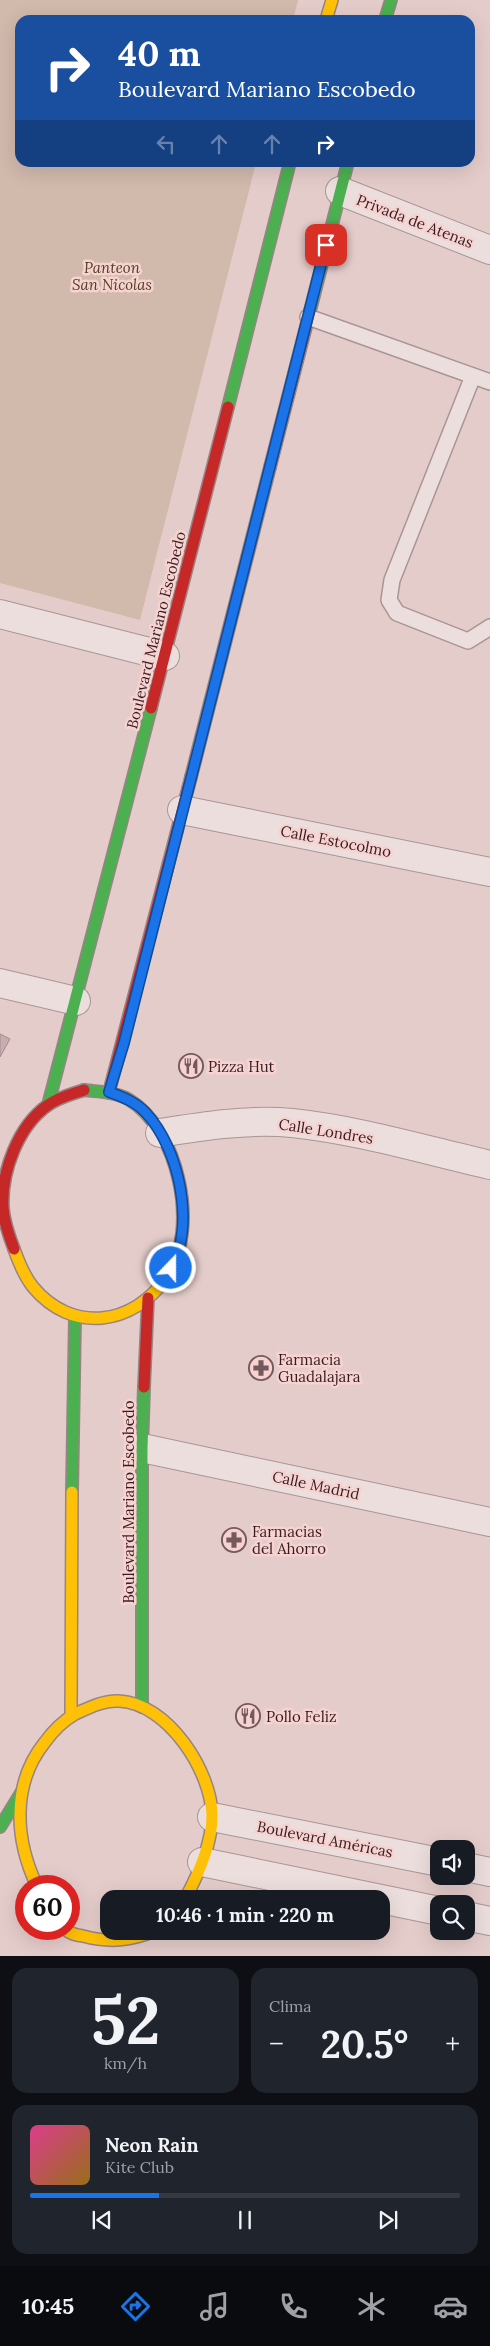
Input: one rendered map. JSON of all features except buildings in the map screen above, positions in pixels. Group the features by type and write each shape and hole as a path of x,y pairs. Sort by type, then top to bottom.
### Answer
{"main road":[{"path":"328,15 332,0"},
{"path":"386,15 391,0"},
{"name":"Boulevard Mariano Escobedo","path":"48,1104 165,656 289,167"},
{"path":"109,1092 124,1043 347,167"},
{"path":"84,1090 109,1092 129,1099 146,1113 160,1133 174,1163 182,1194 184,1229 178,1256 164,1280 148,1298 128,1313 111,1319 93,1322 57,1309 30,1284 21,1268 2,1208 4,1180 12,1157 32,1121 48,1104 84,1090"},
{"path":"7,1268 21,1268"},
{"name":"Boulevard Mariano Escobedo","path":"142,1707 142,1448 148,1298"},
{"path":"71,1716 71,1458 75,1317"},
{"path":"0,1827 21,1793 31,1764 45,1741 71,1716 101,1703 121,1701 142,1707 174,1731 191,1752 202,1776 212,1817 202,1862 189,1890"},
{"path":"21,1793 23,1850 33,1875"},
{"path":"80,1935 102,1942 139,1943 143,1940"},
{"path":"69,1940 71,1948"}],"street":[{"name":"Privada de Atenas","path":"340,191 490,250"},
{"path":"0,614 165,656"},
{"name":"Calle Estocolmo","path":"182,810 490,872"},
{"path":"0,983 76,1001"},
{"name":"Calle Londres","path":"160,1133 220,1124 292,1123 357,1135 490,1165"},
{"name":"Calle Madrid","path":"142,1448 490,1522"},
{"name":"Boulevard Américas","path":"212,1817 430,1860"},
{"path":"202,1862 337,1890"},
{"path":"475,1869 490,1872"},
{"path":"390,1901 430,1908"},
{"path":"475,1918 490,1921"}],"lane":[{"path":"308,316 490,382"},
{"path":"473,376 392,580 389,600 397,613 468,640 490,627"}],"green space":[{"name":"Panteon San Nicolas","path":"0,0 298,0 294,15 15,15 15,167 255,167 140,620 0,583"}],"traffic: fast":[{"path":"386,15 391,0"},
{"path":"228,407 289,167"},
{"path":"310,311 347,167"},
{"path":"48,1105 151,708"},
{"path":"84,1090 113,1094 128,1099 146,1113 160,1133 171,1156 179,1181 183,1207 182,1233 177,1257 167,1277"},
{"path":"72,1492 75,1317"},
{"path":"142,1707 142,1448 144,1387"},
{"path":"0,1827 21,1793"}],"traffic: slow":[{"path":"328,15 332,0"},
{"path":"191,777 270,467"},
{"path":"14,1249 24,1274 33,1287 49,1302 66,1312 84,1317 102,1318 120,1314 137,1306 153,1293 167,1277"},
{"path":"71,1716 72,1492"},
{"path":"33,1875 24,1850 20,1813 26,1776 34,1758 51,1734 62,1723 96,1705 119,1701 137,1705 154,1714 170,1727 184,1743 204,1780 210,1799 212,1816 210,1837 190,1890"},
{"path":"80,1936 100,1940"}],"traffic: jam":[{"path":"270,467 310,311"},
{"path":"151,708 228,407"},
{"path":"109,1092 191,777"},
{"path":"14,1249 6,1224 3,1194 8,1165 20,1137 37,1114 48,1105 84,1090"},
{"path":"144,1387 148,1298"}],"place":[{"name":"Pizza Hut","path":"191,1066"},
{"name":"Farmacia Guadalajara","path":"261,1368"},
{"name":"Farmacias del Ahorro","path":"234,1540"},
{"name":"Pollo Feliz","path":"248,1716"}],"route":[{"path":"171,1268 178,1256 184,1229 182,1194 174,1163 160,1133 146,1113 129,1099 109,1092 124,1043 326,245"}]}
